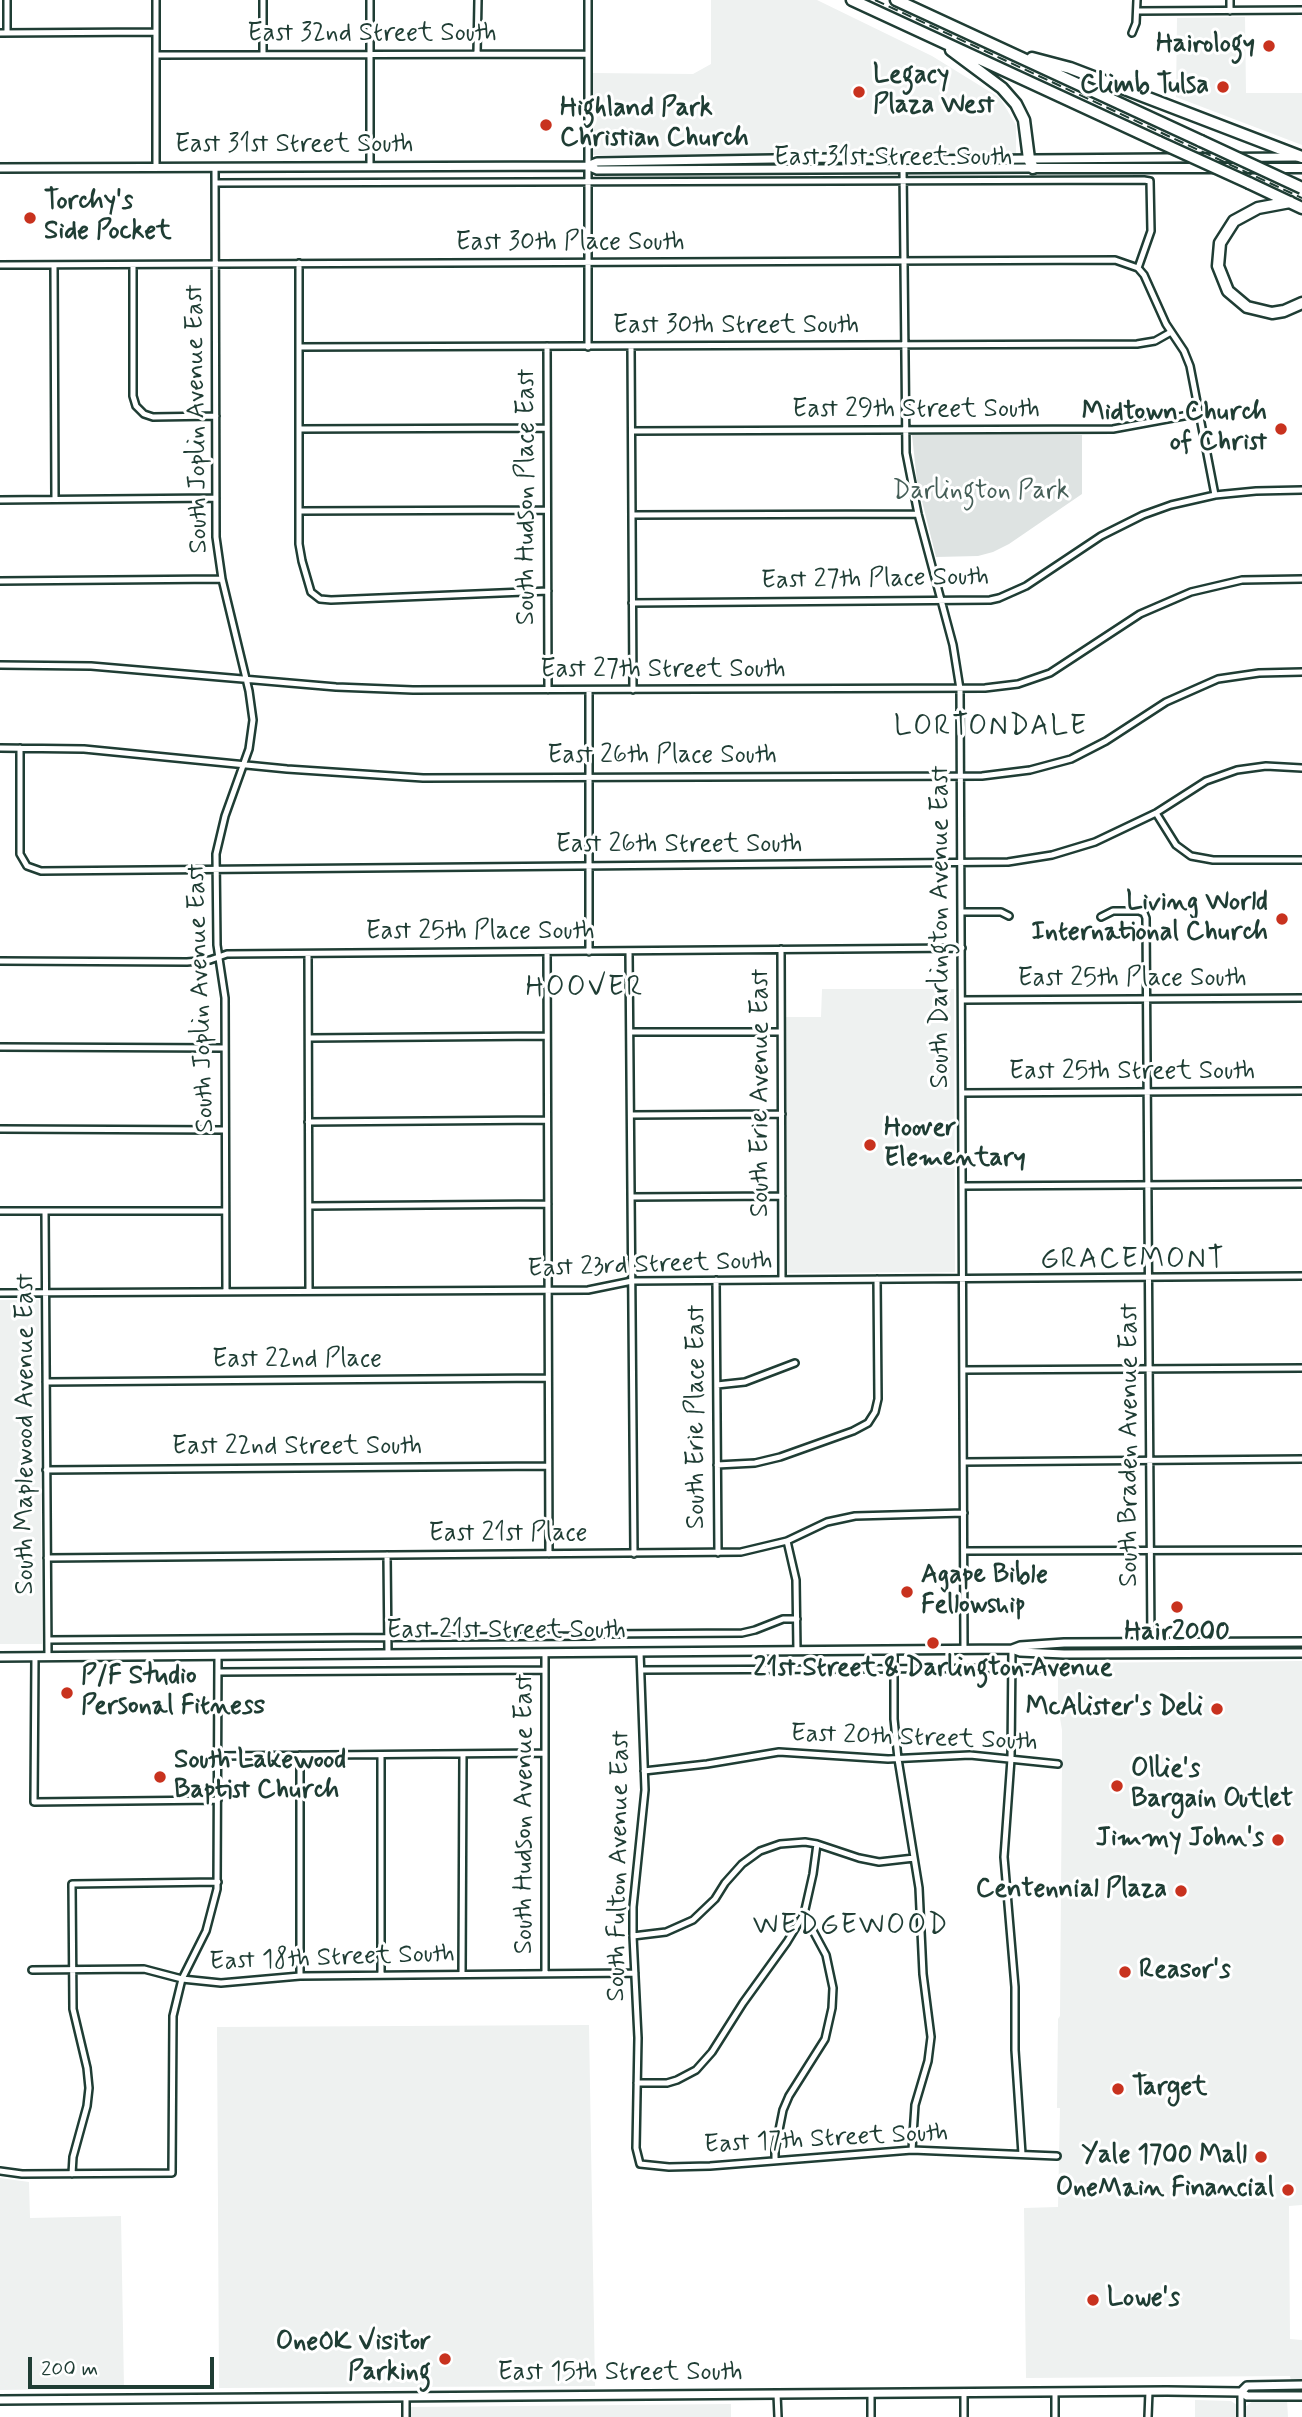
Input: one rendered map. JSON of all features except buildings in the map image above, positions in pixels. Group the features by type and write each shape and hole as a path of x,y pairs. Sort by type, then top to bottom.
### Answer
{"highway":[{"path":"852,0 1302,208"},
{"path":"896,0 1302,188"},
{"path":"937,39 1002,88 1016,104 1024,120 1031,163"},
{"path":"1011,53 1070,68 1302,157"},
{"path":"1290,202 1258,208 1234,221 1220,243 1219,275 1228,291 1247,307 1272,313 1302,303"}],"main road":[{"name":"East 31st Street South","path":"0,168 587,166 597,162 832,158 903,164 1031,163 1302,157"},
{"name":"East 31st Street South","path":"1031,163 1302,168"},
{"name":"East 21st Street South","path":"0,1657 964,1650 1012,1649 1064,1643 1302,1642"},
{"path":"1064,1643 1064,1654"},
{"path":"1151,1643 1157,1653"},
{"name":"East 21st Street South","path":"1012,1649 1020,1653 1064,1654 1302,1653"},
{"name":"East 15th Street South","path":"1241,2392 1247,2386 1302,2385"},
{"name":"East 15th Street South","path":"0,2400 1149,2391 1302,2396"}],"street":[{"path":"6,0 4,33 156,32"},
{"path":"156,0 156,167"},
{"path":"263,0 263,54"},
{"path":"370,0 370,166"},
{"path":"477,54 478,0"},
{"path":"588,0 588,347"},
{"path":"1132,33 1136,23 1137,0"},
{"path":"1230,0 1230,11"},
{"path":"1137,11 1302,10"},
{"name":"East 32nd Street South","path":"156,55 588,54"},
{"name":"South Darlington Avenue East","path":"903,164 904,430 918,514 953,645 960,689 964,1650"},
{"name":"South Joplin Avenue East","path":"215,167 216,537 222,579 253,720 249,749 218,840 216,871 218,957 226,998 226,1291"},
{"name":"East 31st Street South","path":"215,183 1150,181 1151,231 1138,268"},
{"name":"East 30th Place South","path":"0,265 1104,260 1125,262 1138,268"},
{"path":"299,263 300,511 302,561 308,587 316,596 331,600 548,591"},
{"path":"54,265 55,499"},
{"path":"133,265 133,396 138,410 153,417 216,416"},
{"path":"1138,268 1148,281 1190,366 1215,495"},
{"name":"East 30th Street South","path":"299,347 1137,344 1155,341 1171,332"},
{"name":"South Hudson Place East","path":"547,346 548,690"},
{"path":"631,347 633,690"},
{"name":"East 29th Street South","path":"632,431 1113,429 1200,413"},
{"path":"299,429 547,428"},
{"name":"East 27th Place South","path":"632,603 942,601 999,598 1026,586 1056,564 1121,525 1171,505 1249,491 1302,490"},
{"path":"0,500 216,498"},
{"path":"300,511 547,510"},
{"path":"632,516 918,514"},
{"path":"0,581 222,579"},
{"name":"East 27th Street South","path":"0,664 91,666 388,689 1004,687 1036,679 1063,665 1140,614 1191,592 1242,580 1302,579"},
{"name":"East 26th Place South","path":"0,748 84,749 300,770 423,778 961,776 1018,772 1071,759 1107,741 1176,697 1218,679 1258,673 1302,672"},
{"path":"589,690 589,952"},
{"name":"East 26th Street South","path":"20,748 19,848 22,860 27,866 41,871 1008,862 1072,850 1117,833 1156,813 1206,781 1237,770 1266,766 1302,768"},
{"path":"1156,813 1176,845 1191,856 1213,860 1302,860"},
{"name":"South Braden Avenue East","path":"1101,917 1113,911 1144,913 1146,918 1151,1643"},
{"path":"961,912 1001,912 1009,916"},
{"name":"East 25th Place South","path":"0,961 187,962 210,960 227,954 962,948"},
{"name":"South Erie Avenue East","path":"781,949 782,1280"},
{"path":"547,952 549,1554"},
{"path":"629,952 634,1554"},
{"path":"308,954 309,1291"},
{"name":"East 25th Place South","path":"962,1000 1302,998"},
{"path":"630,1032 782,1032"},
{"path":"309,1038 547,1036"},
{"path":"0,1047 225,1048"},
{"name":"East 25th Street South","path":"962,1093 1302,1091"},
{"path":"631,1115 782,1114"},
{"path":"308,1122 547,1120"},
{"path":"0,1129 225,1130"},
{"path":"963,1186 1302,1184"},
{"path":"631,1197 782,1196"},
{"path":"309,1206 548,1204"},
{"path":"0,1211 225,1211"},
{"name":"South Maplewood Avenue East","path":"45,1211 48,1657"},
{"name":"East 23rd Street South","path":"0,1293 548,1290 599,1289 632,1281 1302,1276"},
{"path":"717,1465 755,1463 780,1457 868,1423 875,1412 878,1399 877,1279"},
{"name":"South Erie Place East","path":"716,1280 718,1553"},
{"path":"717,1385 744,1382 795,1363"},
{"path":"963,1370 1302,1368"},
{"name":"East 22nd Place","path":"46,1382 548,1378"},
{"path":"964,1462 1302,1459"},
{"name":"East 22nd Street South","path":"46,1470 548,1466"},
{"name":"East 21st Place","path":"47,1558 718,1553 751,1551 787,1541 827,1522 855,1516 964,1513"},
{"path":"787,1541 796,1580 797,1651"},
{"path":"964,1551 1302,1550"},
{"path":"387,1556 388,1654"},
{"name":"East 21st Street South","path":"48,1640 742,1633 783,1619 797,1619"},
{"path":"1012,1649 1011,1759 1004,1857 1015,1987 1015,2050 1021,2154"},
{"path":"894,1650 894,1719 919,1888 923,1975 931,2037 928,2061 915,2105 912,2150"},
{"name":"South Fulton Avenue East","path":"640,1652 643,1812 633,1936 636,2148 640,2164"},
{"name":"South Hudson Avenue East","path":"545,1653 545,1974"},
{"path":"0,2171 22,2174 172,2173 172,2031 175,2006 182,1979 215,1906 218,1882 218,1656"},
{"path":"34,1657 34,1802 218,1800"},
{"name":"East 21st Street South","path":"641,1670 1056,1668"},
{"name":"East 21st Street South","path":"218,1672 545,1670"},
{"name":"East 20th Street South","path":"644,1770 707,1765 779,1752 898,1759 970,1755 1058,1764"},
{"path":"218,1756 545,1753"},
{"path":"463,1754 463,1974"},
{"path":"300,1755 300,1976"},
{"path":"381,1755 381,1975"},
{"path":"633,1936 666,1932 693,1920 715,1899 742,1864 760,1851 791,1842 817,1844 879,1862 914,1858"},
{"path":"637,2083 667,2083 685,2076 696,2070 712,2052 804,1914 817,1844"},
{"path":"72,2174 73,2157 87,2106 89,2088 73,2009 72,1884 218,1882"},
{"path":"775,2161 783,2110 825,2039 832,2008 832,1980 826,1955 804,1914"},
{"name":"East 18th Street South","path":"32,1970 144,1969 182,1979 221,1983 300,1976 635,1973"},
{"name":"East 17th Street South","path":"640,2164 669,2167 912,2150 1057,2156"},
{"path":"1149,2391 1149,2417"},
{"path":"964,2392 964,2417"},
{"path":"1055,2392 1055,2417"},
{"path":"1241,2392 1241,2417"},
{"path":"778,2394 778,2417"},
{"path":"871,2394 871,2417"},
{"path":"406,2397 407,2417"}],"shaded area":[{"path":"711,0 817,0 932,56 1000,98 1016,125 1016,154 591,155 593,73 693,74 711,64"},
{"path":"1245,17 1246,93 1302,93 1302,145 1176,97 1177,18"},
{"name":"Hoover Elementary","path":"822,989 954,989 955,1272 786,1273 785,1017 821,1017"},
{"path":"0,1300 39,1300 42,1644 0,1644"},
{"name":"Centennial Plaza","path":"1302,1661 1302,2205 1289,2206 1290,2339 1302,2340 1302,2380 1291,2380 1290,2376 1026,2378 1024,2208 1058,2207 1062,1730 1058,1706 1058,1663"},
{"path":"589,2025 595,2386 219,2388 217,2027"},
{"path":"0,2178 29,2182 30,2218 121,2216 124,2388 0,2390"},
{"path":"1195,2400 1231,2401 1237,2405 1237,2417 1195,2417"},
{"path":"1287,2400 1288,2417 1245,2417 1245,2407 1253,2401"},
{"path":"731,2404 731,2417 411,2417 411,2407"}],"green space":[{"name":"Darlington Park","path":"912,435 1082,435 1082,494 993,552 978,556 936,557 917,481"}],"railway":[{"path":"875,0 1302,198"}],"place":[{"name":"Hairology","path":"1269,46"},
{"name":"Climb Tulsa","path":"1223,87"},
{"name":"Legacy Plaza West","path":"859,92"},
{"name":"Highland Park Christian Church","path":"546,125"},
{"name":"Torchy's Side Pocket","path":"30,218"},
{"name":"Midtown Church of Christ","path":"1281,429"},
{"name":"Living World International Church","path":"1282,919"},
{"name":"Hoover Elementary","path":"870,1145"},
{"name":"Agape Bible Fellowship","path":"907,1592"},
{"name":"Hair2000","path":"1177,1607"},
{"name":"21st Street & Darlington Avenue","path":"933,1643"},
{"name":"P/F Studio Personal Fitness","path":"67,1693"},
{"name":"McAlister's Deli","path":"1217,1709"},
{"name":"South Lakewood Baptist Church","path":"160,1777"},
{"name":"Ollie's Bargain Outlet","path":"1117,1786"},
{"name":"Jimmy John's","path":"1278,1840"},
{"name":"Centennial Plaza","path":"1181,1891"},
{"name":"Reasor's","path":"1125,1972"},
{"name":"Target","path":"1118,2089"},
{"name":"Yale 1700 Mall","path":"1261,2157"},
{"name":"OneMain Financial","path":"1288,2190"},
{"name":"Lowe's","path":"1093,2300"},
{"name":"OneOK Visitor Parking","path":"445,2359"}],"district":[{"name":"LORTONDALE","path":"991,728"},
{"name":"HOOVER","path":"585,989"},
{"name":"GRACEMONT","path":"1133,1261"},
{"name":"WEDGEWOOD","path":"851,1927"}]}
